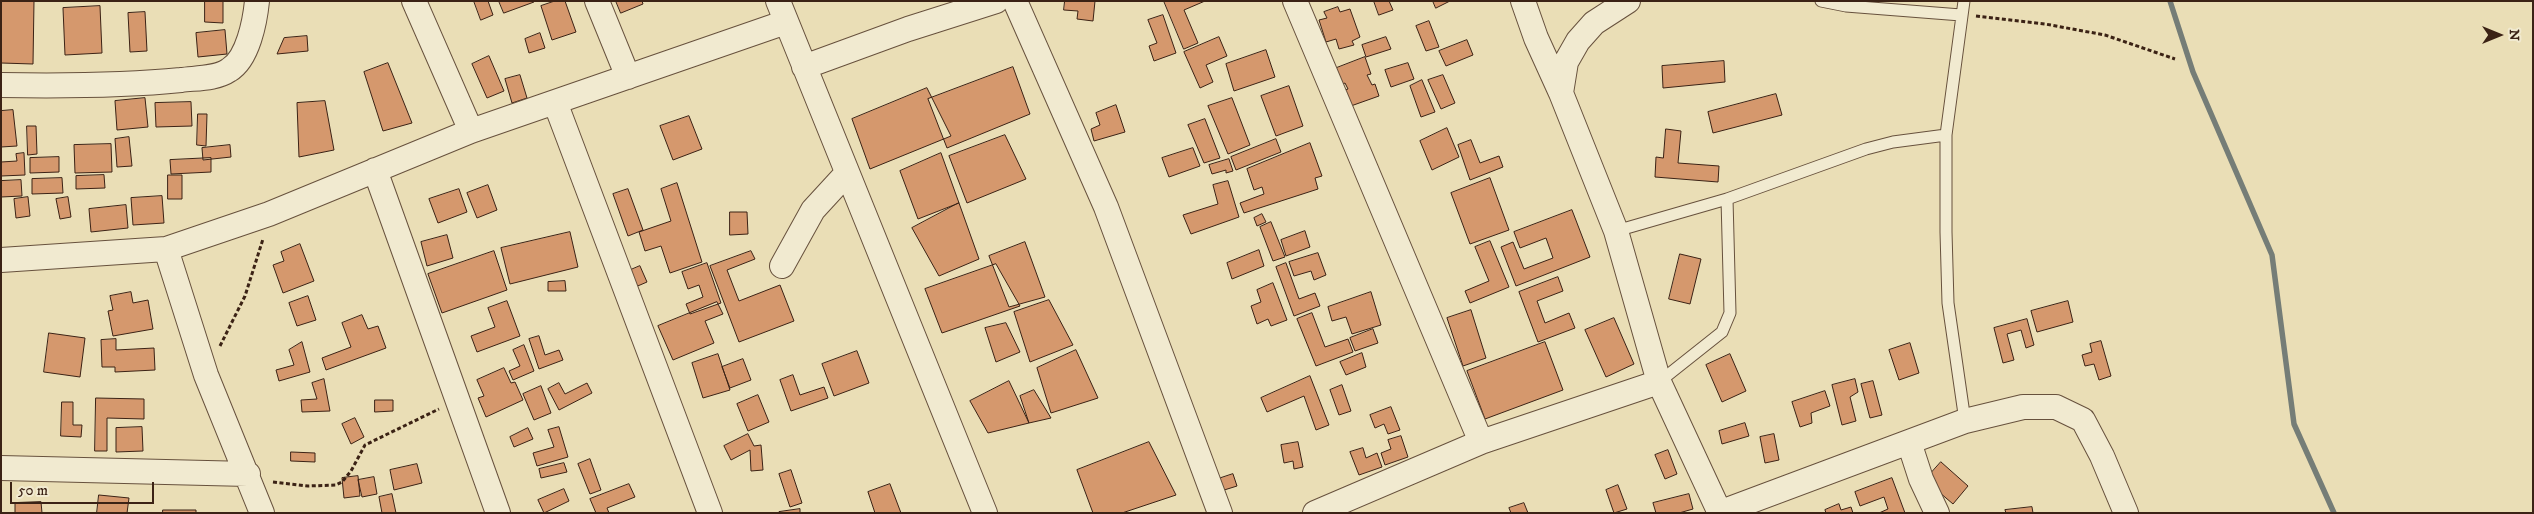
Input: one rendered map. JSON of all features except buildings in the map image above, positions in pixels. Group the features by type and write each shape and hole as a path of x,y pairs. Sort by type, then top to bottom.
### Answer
{"street":[{"path":"1,84 91,86 142,84 210,77 230,70 246,49 254,26 257,1"},
{"path":"414,1 471,131"},
{"path":"598,1 628,77"},
{"path":"804,67 908,29 996,1"},
{"path":"1015,1 1106,207 1220,513"},
{"path":"1295,1 1481,442"},
{"path":"1523,1 1536,38 1562,93 1616,231 1659,382 1719,512 1965,420 2023,408 2056,407 2083,420 2102,456 2126,513"},
{"path":"1562,93 1566,62 1578,42 1594,23 1628,1"},
{"path":"1,260 166,249 270,214 471,131 628,77 782,12 985,513"},
{"path":"555,102 710,513"},
{"path":"375,170 498,513"},
{"path":"782,266 813,210 847,173"},
{"path":"166,249 206,374 248,474 262,513"},
{"path":"1315,513 1481,442 1659,382"},
{"path":"1909,442 1921,479 1937,513"},
{"path":"1,468 248,474"}],"lane":[{"path":"1821,1 1846,6 1961,15"},
{"path":"1964,1 1946,135 1948,303 1965,420"},
{"path":"1616,231 1727,199 1866,149 1893,142 1946,135"},
{"path":"1659,382 1722,332 1730,314 1727,199"}],"path":[{"path":"1961,15 2045,24 2104,35 2175,59"},
{"path":"206,374 245,296 270,214"},
{"path":"248,474 279,484 336,485 342,482 360,452 372,440 458,401"}],"waterway":[{"path":"2170,1 2193,72 2272,255 2294,424 2334,513"}]}
